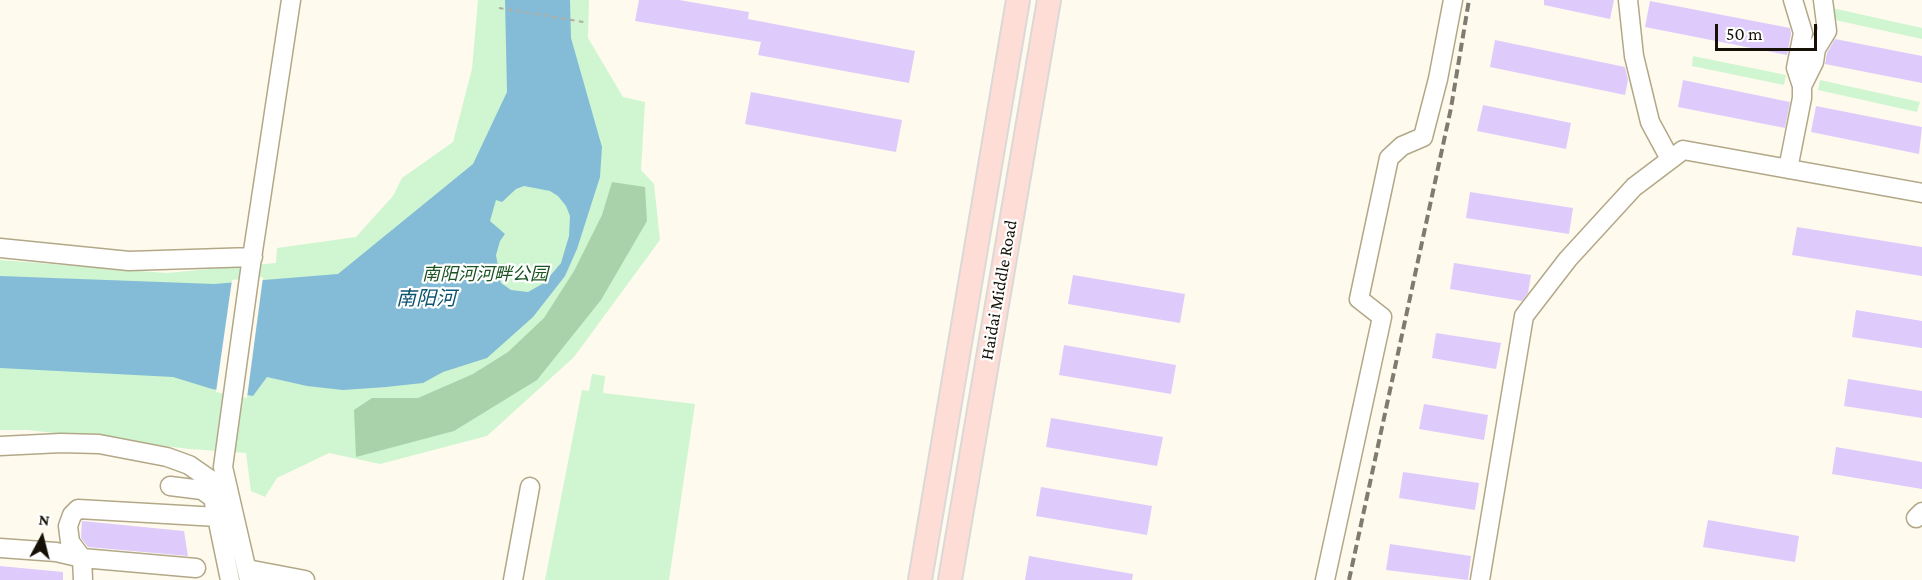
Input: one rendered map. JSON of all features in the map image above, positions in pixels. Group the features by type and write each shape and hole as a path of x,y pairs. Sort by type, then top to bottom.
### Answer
{"main road":[{"name":"Haidai Middle Road","path":"920,580 1018,0"},
{"name":"Haidai Middle Road","path":"950,580 1049,0"}],"street":[{"path":"291,0 223,467 248,574 305,580"},
{"path":"1325,580 1382,317 1359,299 1389,158 1402,146 1423,137 1438,79 1453,0"},
{"path":"1628,0 1634,56 1650,122 1670,159"},
{"path":"1788,169 1802,98 1802,86 1796,68 1803,33 1793,0"},
{"path":"1802,86 1814,62 1816,49 1827,31 1823,0"},
{"path":"1480,580 1524,316 1568,259 1634,187 1683,150 1922,193"},
{"path":"0,248 129,261 251,264"},
{"path":"0,446 99,444 167,457 189,465 228,492"},
{"path":"170,486 202,490 213,498 230,580"},
{"path":"513,580 530,486"},
{"path":"83,580 82,558 70,542 68,526 72,514 78,509 218,517"},
{"path":"0,548 196,568"}],"path":[{"path":"500,8 584,22"}],"green space":[{"name":"南阳河河畔公园","path":"478,0 589,0 588,38 623,97 645,102 641,170 654,184 660,240 574,357 487,436 380,464 329,453 277,478 265,497 251,491 246,453 190,449 28,430 0,430 0,260 166,273 276,263 277,248 356,237 393,196 402,178 453,142 472,69"},
{"path":"1832,8 1922,28 1922,39 1835,20"},
{"path":"1693,56 1786,75 1784,85 1692,66"},
{"path":"1820,80 1920,102 1917,112 1818,90"},
{"path":"612,182 645,187 647,221 601,300 537,380 454,431 356,457 354,410 372,398 418,398 473,374 508,352 544,318 574,271 602,215"},
{"path":"592,374 605,376 603,393 695,404 669,580 545,580 582,390 589,391"}],"water":[{"name":"南阳河","path":"505,0 570,0 571,38 602,147 600,177 577,249 565,276 533,317 487,358 443,372 423,383 386,387 343,390 307,386 267,377 253,396 212,389 173,377 0,368 0,276 214,284 338,274 473,164 507,92","holes":["524,186 550,191 558,196 570,216 569,236 561,263 544,283 528,292 511,290 501,283 496,255 500,241 505,234 490,221 496,200 502,202 516,189"]}],"pier":[{"path":"263,277 247,398 216,392 232,280"}],"building":[{"path":"639,0 679,0 749,12 748,19 915,51 909,83 758,55 761,42 635,21"},
{"path":"1544,0 1614,0 1610,19 1544,5"},
{"path":"1650,1 1790,28 1787,55 1645,27"},
{"path":"1835,39 1922,56 1922,83 1825,64 1827,53"},
{"path":"1495,40 1625,67 1628,80 1625,95 1490,67"},
{"path":"1683,80 1790,102 1785,128 1678,107"},
{"path":"751,92 902,120 896,152 745,124"},
{"path":"1483,105 1571,123 1566,149 1477,131"},
{"path":"1816,106 1922,127 1919,154 1811,132"},
{"path":"1470,192 1573,208 1569,234 1466,218"},
{"path":"1797,227 1922,247 1922,276 1792,255"},
{"path":"1454,263 1531,275 1528,293 1522,301 1450,289"},
{"path":"1073,275 1185,294 1180,323 1068,304"},
{"path":"1856,310 1922,321 1922,348 1852,337"},
{"path":"1436,333 1501,343 1496,369 1432,358"},
{"path":"1064,345 1176,365 1171,394 1059,375"},
{"path":"1848,379 1922,391 1922,418 1844,406"},
{"path":"1424,404 1488,415 1484,440 1419,429"},
{"path":"1051,418 1163,437 1157,466 1046,447"},
{"path":"1836,447 1922,462 1922,489 1832,474"},
{"path":"1403,472 1479,483 1475,510 1399,498"},
{"path":"1041,487 1152,506 1147,535 1036,516"},
{"path":"1708,520 1799,536 1795,562 1703,547"},
{"path":"82,521 184,531 188,556 88,547 81,538"},
{"path":"1390,544 1471,556 1468,580 1386,570"},
{"path":"1029,556 1133,574 1132,580 1025,580"},
{"path":"0,566 63,572 63,580 0,580"}],"railway":[{"path":"1349,580 1451,108 1469,0"}]}
